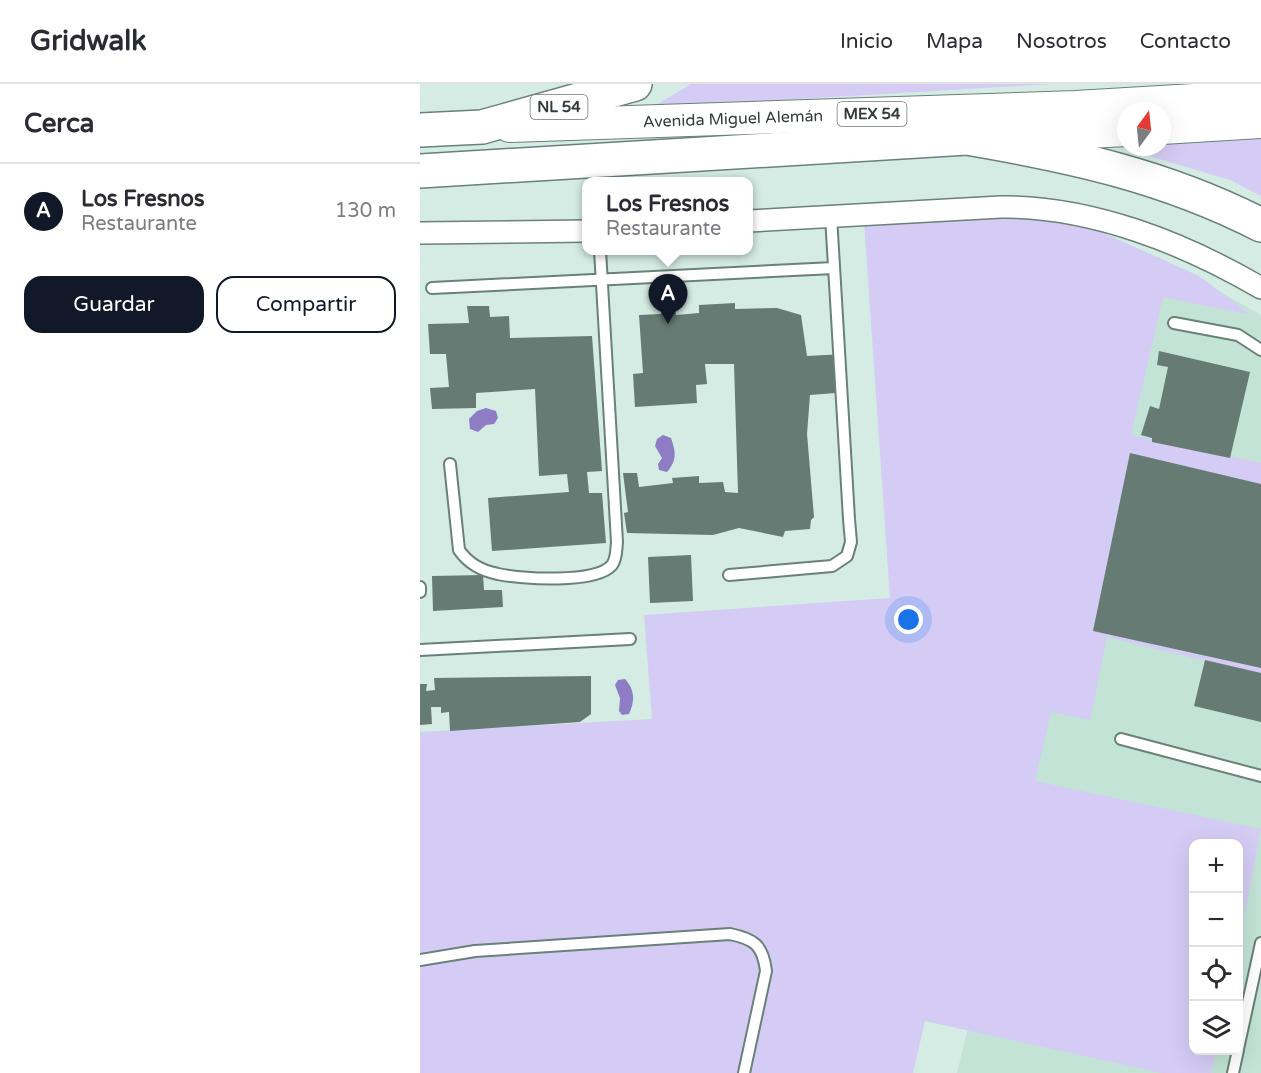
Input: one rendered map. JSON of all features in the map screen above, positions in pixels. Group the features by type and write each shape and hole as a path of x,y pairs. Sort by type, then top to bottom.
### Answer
{"highway":[{"name":"NL 54","path":"482,127 635,84"},
{"name":"Avenida Miguel Alemán","path":"420,130 482,127"},
{"name":"Avenida Miguel Alemán","path":"420,171 967,138"},
{"path":"967,138 1036,150 1126,170 1198,195 1261,225"}],"main road":[{"name":"Avenida Miguel Alemán","path":"482,127 1076,106 1261,96"},
{"path":"1171,127 1261,122"},
{"name":"Avenida Miguel Alemán","path":"967,138 1117,130"}],"street":[{"path":"753,221 1001,207 1049,210 1118,225 1225,267 1261,288"},
{"path":"420,233 582,231"}],"lane":[{"path":"729,575 832,566 848,556 850,530 831,216"},
{"path":"450,464 459,550 466,560 496,574 532,578 580,577 603,572 612,565 616,556 616,542 600,255"},
{"path":"432,288 834,268"},
{"path":"1174,323 1238,335 1261,350"},
{"path":"420,650 630,639"},
{"path":"1120,739 1261,776"},
{"path":"420,960 475,951 730,934 746,937 755,942 765,959 766,971 744,1073"},
{"path":"1243,1027 1261,943"},
{"path":"1233,1073 1237,1055"}],"shaded area":[{"path":"691,84 1053,84 651,108"},
{"path":"1261,121 1261,196 1230,180 1149,156 1171,156 1171,126"},
{"path":"1117,129 1117,147 1068,132"},
{"path":"996,214 1088,226 1199,276 1251,315 1163,297 1131,435 1261,463 1261,674 1107,637 1090,720 1051,712 1035,781 1261,829 1243,921 1243,839 1189,839 1189,1055 1215,1055 1211,1073 1162,1073 925,1021 913,1073 420,1073 420,732 652,719 644,615 890,598 864,221"},
{"path":"1157,256 1261,315 1261,1073 957,1073"},
{"path":"486,408 496,411 498,418 494,424 486,425 478,432 470,429 469,419 477,411"},
{"path":"663,435 671,438 675,452 673,464 667,472 659,470 658,464 662,458 655,446 657,439"},
{"path":"625,679 631,687 633,700 629,714 622,715 619,711 620,698 615,685 618,680"}],"building":[{"path":"735,303 735,309 777,308 801,315 807,356 844,354 848,392 810,395 807,434 814,517 811,520 810,529 785,531 783,537 739,528 713,535 627,533 624,513 628,512 623,473 637,473 639,487 673,483 672,478 699,476 699,483 723,482 725,492 738,493 734,364 705,364 707,384 696,385 697,403 635,407 633,374 643,373 639,315 661,314 661,306 675,305 676,315 699,313 699,305"},
{"path":"467,306 489,306 490,317 509,316 510,338 592,336 602,471 587,472 589,493 602,493 606,543 492,551 488,498 569,492 567,474 539,476 535,389 476,393 476,408 432,409 430,388 449,387 446,354 430,354 428,324 469,323"},
{"path":"1159,351 1250,372 1230,458 1152,442 1152,438 1141,435 1150,406 1159,409 1168,367 1157,365"},
{"path":"1130,453 1261,484 1261,668 1093,631"},
{"path":"691,555 693,601 650,603 648,557"},
{"path":"483,575 484,590 502,590 503,607 433,611 432,576"},
{"path":"1205,660 1261,673 1261,722 1194,706"},
{"path":"591,676 591,714 580,722 450,731 449,712 441,713 441,707 431,707 432,724 420,725 420,684 427,684 426,691 435,690 434,678"}],"place":[{"name":"Los Fresnos","path":"668,324"}]}
